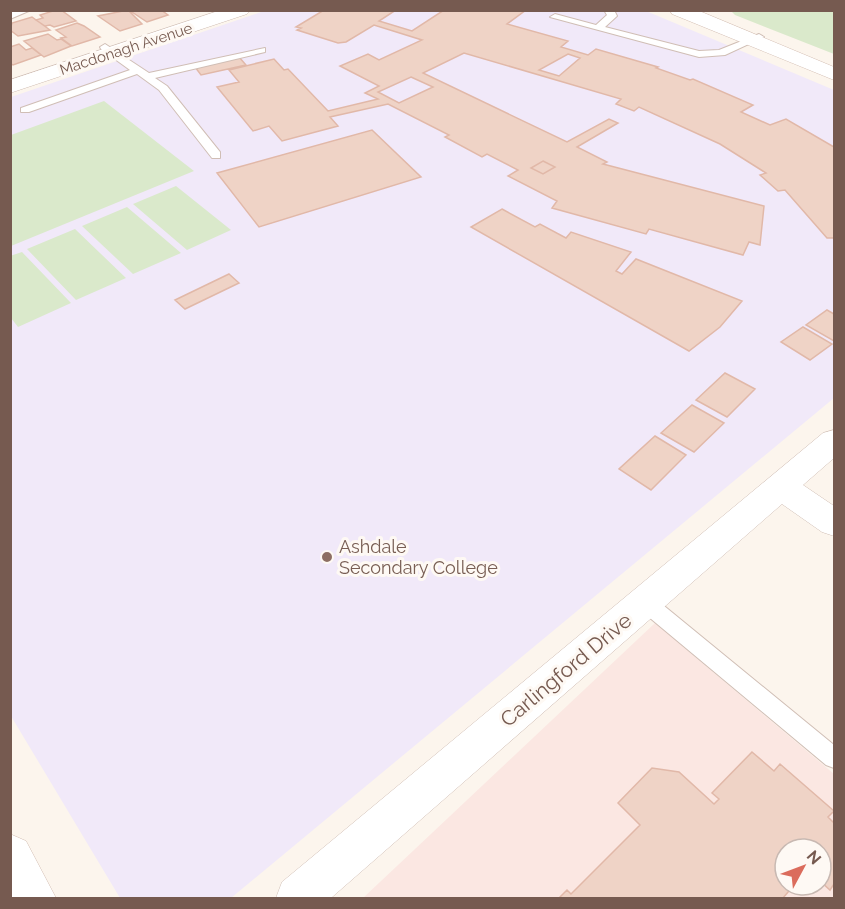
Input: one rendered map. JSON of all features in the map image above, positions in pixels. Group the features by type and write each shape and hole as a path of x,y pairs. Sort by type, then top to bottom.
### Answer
{"street":[{"name":"Macdonagh Avenue","path":"10,87 217,10"},
{"name":"Macdonagh Avenue","path":"10,78 241,10"},
{"path":"679,10 834,68"},
{"path":"693,10 834,75"},
{"name":"Carlingford Drive","path":"298,898 834,441"},
{"path":"781,487 834,523"},
{"path":"10,857 33,898"}],"lane":[{"path":"10,16 27,10"},
{"path":"598,28 612,16 609,10"},
{"path":"555,17 699,54 721,53 756,39"},
{"path":"109,50 163,88 216,155"},
{"path":"25,110 141,74 261,50"},
{"path":"645,602 834,758"}],"shaded area":[{"name":"Ashdale Secondary College","path":"267,10 646,11 834,90 834,398 231,898 120,898 11,716 11,97"},
{"path":"655,623 834,774 834,898 363,898"}],"green space":[{"path":"731,11 834,11 834,54 735,15"},
{"path":"104,101 194,171 11,246 11,135"},
{"path":"176,186 231,230 187,250 133,204"},
{"path":"127,207 181,253 133,274 82,226"},
{"path":"75,229 126,278 76,300 27,249"},
{"path":"22,252 71,303 18,327 11,318 10,256"}],"building":[{"path":"61,10 76,21 54,27 45,26 36,20 43,18 40,15"},
{"path":"128,10 142,24 120,31 98,16"},
{"path":"129,10 161,10 168,15 147,22"},
{"path":"324,10 396,10 379,21 412,31 444,10 526,10 507,24 568,41 561,47 588,55 596,49 658,67 656,68 690,80 693,79 753,105 741,112 770,125 786,119 834,147 834,238 827,238 785,190 778,191 760,175 766,173 720,144 639,107 634,111 616,104 621,99 464,53 423,73 567,142 609,119 618,123 577,147 607,162 603,164 764,206 760,245 749,242 743,255 649,229 646,234 552,208 557,201 508,176 518,170 487,154 482,157 445,137 449,135 388,104 330,117 338,126 282,141 269,126 253,131 217,87 239,82 229,70 274,59 284,70 288,69 328,111 378,99 365,93 379,86 340,66 368,54 379,60 422,40 374,25 346,42 338,43 297,30 301,28 296,27","holes":["568,54 580,58 559,76 539,70","411,77 433,87 399,103 378,92","543,161 555,167 543,174 531,168"]},
{"path":"32,17 50,30 18,36 10,30 12,23"},
{"path":"77,23 100,37 72,46 61,38 66,37 56,30"},
{"path":"48,34 71,46 44,57 24,41"},
{"path":"19,44 26,50 32,48 41,55 13,65 10,63 10,47"},
{"path":"239,57 246,65 201,75 195,67"},
{"path":"372,130 421,177 259,227 217,173"},
{"path":"543,161 555,167 543,174 531,168"},
{"path":"502,209 535,227 540,224 566,238 571,232 631,252 616,271 622,274 636,259 742,301 720,327 689,351 471,227"},
{"path":"229,274 239,283 185,309 175,300"},
{"path":"827,310 834,314 834,341 806,325"},
{"path":"803,327 832,344 810,360 781,342"},
{"path":"725,373 755,389 727,417 696,400"},
{"path":"692,405 724,423 694,452 661,433"},
{"path":"655,436 686,455 651,490 619,469"},
{"path":"752,752 774,771 780,764 834,811 828,817 834,823 833,886 833,837 773,837 773,897 783,898 559,898 567,890 571,894 640,825 618,803 652,768 679,772 714,804 719,799 712,793"}],"place":[{"name":"Ashdale Secondary College","path":"327,557"}]}
